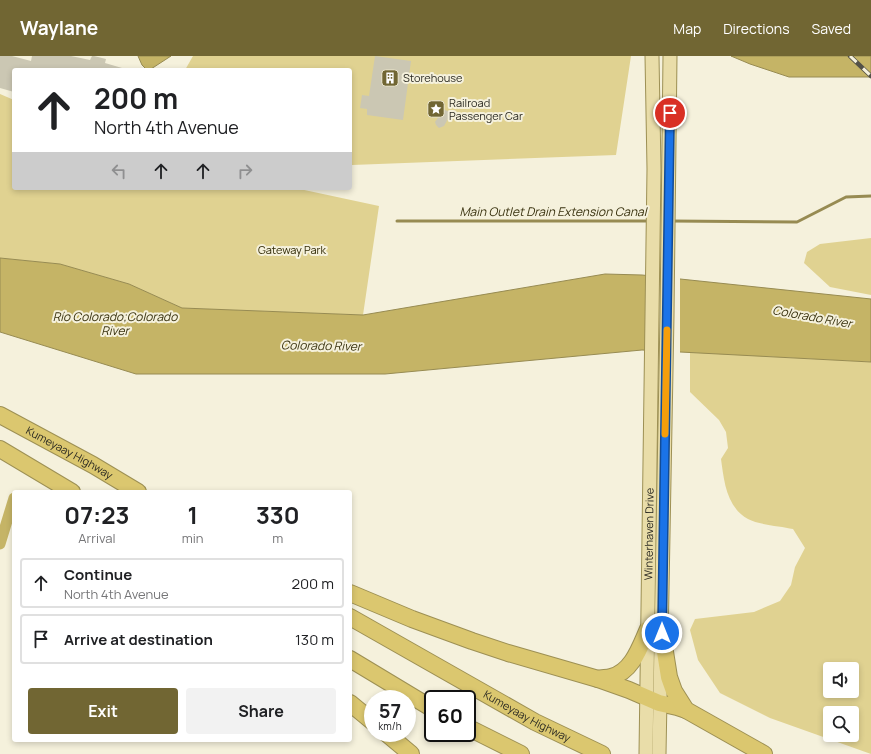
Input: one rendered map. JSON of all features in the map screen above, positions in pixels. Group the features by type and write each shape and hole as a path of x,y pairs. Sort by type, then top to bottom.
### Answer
{"highway":[{"name":"Kumeyaay Highway","path":"0,415 93,465 135,490"},
{"path":"0,449 69,490"},
{"path":"93,465 143,490"},
{"path":"352,594 412,619 472,641 598,679 629,690 653,701 686,710 764,754"},
{"name":"Kumeyaay Highway","path":"352,618 536,722 602,754"},
{"path":"598,679 611,677 619,674 625,669 655,631"},
{"path":"655,631 674,691 686,710"},
{"path":"352,659 424,703"},
{"path":"352,705 364,715"},
{"path":"476,732 521,754"},
{"path":"397,742 412,754"}],"main road":[{"name":"Winterhaven Drive","path":"652,56 654,169 649,566 655,631"},
{"name":"Winterhaven Drive","path":"646,748 653,701 655,631 663,567 670,56"},
{"name":"Winterhaven Drive","path":"653,701 659,751"}],"green space":[{"path":"193,56 631,56 616,155 352,165 352,68 186,68"},
{"name":"Gateway Park","path":"0,94 12,99 12,190 304,190 379,206 363,315 182,308 129,284 60,264 0,258"},
{"path":"871,238 871,295 830,287 804,263 807,252 820,244"},
{"path":"690,352 871,362 871,754 837,742 859,742 859,706 823,706 823,737 770,718 720,693 698,660 690,630 695,619 754,612 780,601 791,585 795,567 805,548 793,529 753,521 741,514 735,508 727,492 723,476 721,459 728,448 726,432 719,420 690,392"}],"water":[{"path":"138,56 171,56 153,68 145,68"},
{"path":"731,56 871,56 871,77 789,77"},
{"name":"Río Colorado;Colorado River","path":"0,258 60,264 129,284 182,308 363,315 605,274 642,275 871,299 871,362 642,350 385,374 136,374 0,332"}],"pier":[{"path":"647,273 680,277 680,354 646,352"}],"building":[{"path":"0,56 12,56 31,61 32,56 71,56 90,60 92,56 94,56 106,59 105,63 122,68 12,68 12,91 0,88"},
{"name":"Storehouse","path":"375,56 411,61 403,120 367,115 367,109 360,108 362,95 369,96"},
{"path":"445,110 450,112 449,117 444,126 439,128 435,122"}],"waterway":[{"name":"Main Outlet Drain Extension Canal","path":"671,221 797,222 846,197 871,196"},
{"name":"Main Outlet Drain Extension Canal","path":"397,221 649,221"},
{"path":"0,544 12,505"}],"railway":[{"path":"850,56 871,76"}],"slow traffic":[{"path":"665,434 667,330"}],"place":[{"name":"Storehouse","path":"390,78"},
{"name":"Railroad Passenger Car","path":"436,109"}],"route":[{"path":"662,633 670,113"}],"water label":[{"name":"Colorado River","path":"812,317"},
{"name":"Colorado River","path":"321,346"}]}
